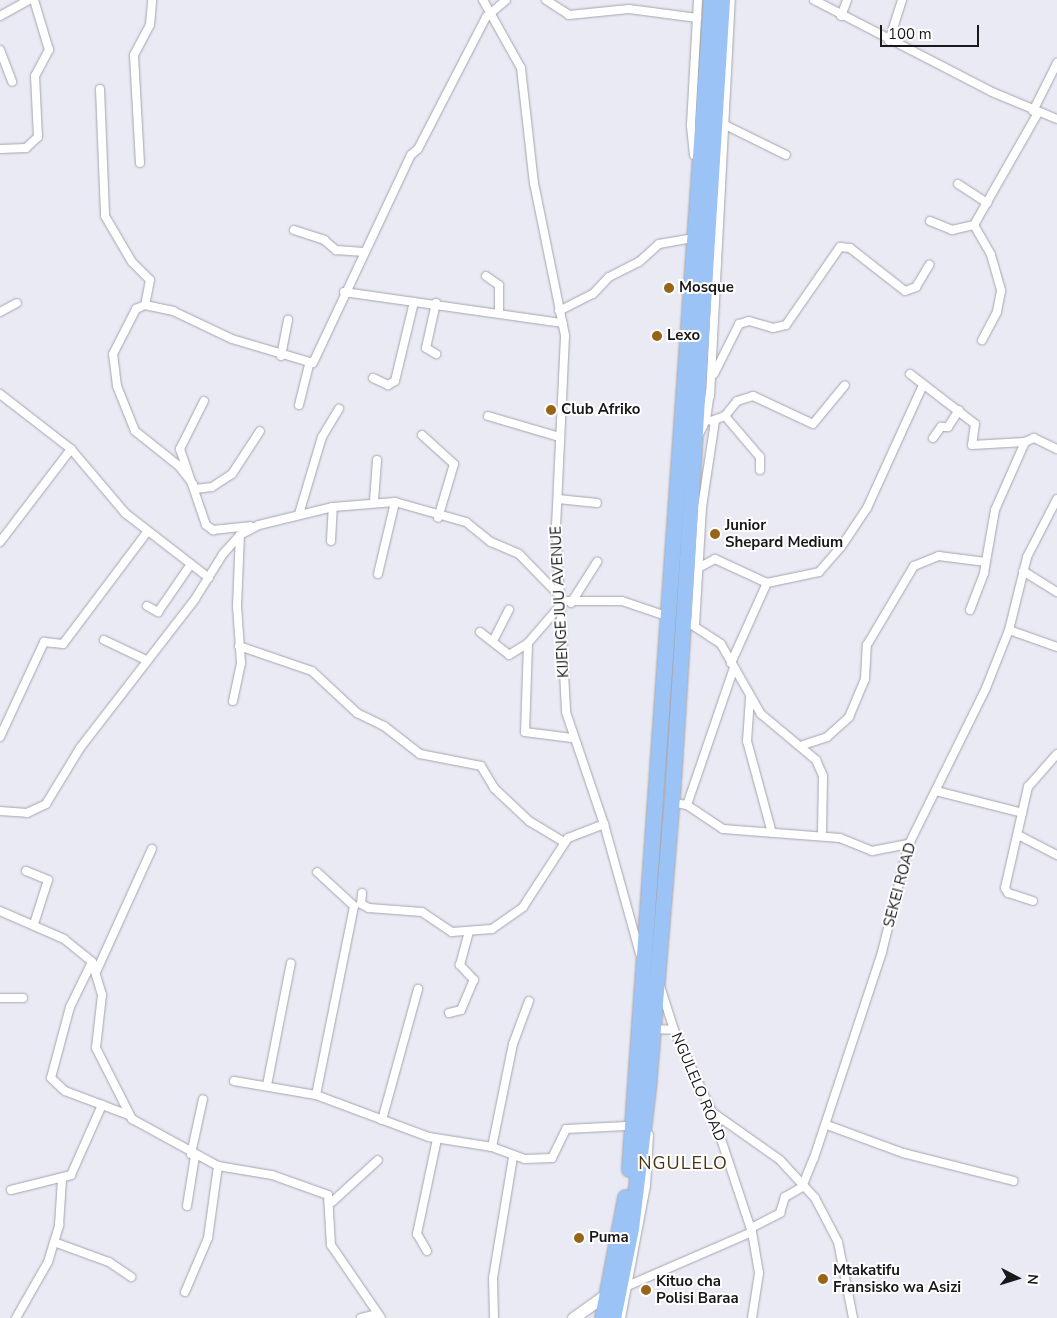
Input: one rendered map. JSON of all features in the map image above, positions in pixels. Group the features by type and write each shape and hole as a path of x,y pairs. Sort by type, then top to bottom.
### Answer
{"highway":[{"path":"613,1318 619,1289 648,1088 651,1029 649,969 651,839 692,238 711,0"},
{"path":"602,1318 619,1289 649,969 668,841 689,622 694,442 722,0"},
{"path":"654,794 671,799"},
{"path":"651,839 668,841"}],"street":[{"path":"0,16 29,0"},
{"path":"0,149 26,148 38,137 35,76 49,50 34,0"},
{"path":"140,163 134,55 150,25 152,0"},
{"name":"KIJENGE JUU AVENUE","path":"483,0 516,57 525,83 534,183 563,323 558,499 558,601 565,703 572,738 604,824 649,969"},
{"path":"299,405 309,365 319,358 344,292 411,155 421,144 490,12 506,0"},
{"path":"546,0 569,15 629,9 697,18"},
{"path":"697,179 691,125 698,0"},
{"path":"731,0 710,421 700,567 689,622 721,644 750,698 766,720 804,745 823,776 822,836"},
{"path":"814,0 890,41 1035,112 1057,119"},
{"path":"841,16 847,0"},
{"path":"890,41 902,0"},
{"path":"0,50 12,82"},
{"path":"930,221 952,230 974,225 1035,112 1057,63"},
{"path":"100,89 105,216 132,262 150,280 145,305"},
{"path":"724,124 786,155"},
{"path":"958,184 987,203"},
{"path":"974,225 991,255 1001,291 1000,306 982,340"},
{"path":"294,230 324,240 336,250 364,252"},
{"path":"559,311 593,294 609,277 639,262 659,244 692,238"},
{"path":"710,396 718,360 739,324 749,321 773,328 786,324 840,247 850,248 905,291 916,287 929,266"},
{"path":"486,276 499,285 499,313"},
{"path":"344,292 414,302 436,303 563,323"},
{"path":"372,378 388,385 395,381 414,302"},
{"path":"0,312 18,303"},
{"path":"436,303 426,348 436,354"},
{"path":"194,487 179,466 135,431 117,386 114,354 136,309 145,305 179,313 281,356 309,365"},
{"path":"281,356 288,320"},
{"path":"910,374 976,425 972,445 1026,442 1034,438 1057,449"},
{"path":"700,567 715,559 767,583 809,576 831,561 867,508 923,384"},
{"path":"694,442 710,421 725,416 737,401 753,396 813,424 845,385"},
{"path":"0,394 71,448 120,509 208,578"},
{"path":"204,401 180,447 208,528 260,525"},
{"path":"299,514 316,452 338,409"},
{"path":"933,438 941,427 948,427 959,410"},
{"path":"488,416 560,437"},
{"path":"725,416 760,458 760,470"},
{"path":"194,487 212,487 232,474 260,431"},
{"path":"422,435 454,468 438,518"},
{"path":"970,610 986,562 995,510 1026,442"},
{"path":"0,542 71,448"},
{"path":"374,501 377,460"},
{"path":"558,499 597,503"},
{"name":"SEKEI ROAD","path":"751,1230 780,1213 784,1197 799,1190 827,1125 882,952 909,844 986,688 1008,630 1023,571 1057,499"},
{"path":"0,811 27,813 46,804 80,748 240,535 260,525 333,507 374,501 395,502 438,518 466,522 491,542 519,554 558,601 571,603 622,601 666,616"},
{"path":"378,574 395,502"},
{"path":"331,541 333,507"},
{"path":"0,737 44,642 63,644 147,532"},
{"path":"233,701 239,646 240,535"},
{"path":"804,745 827,737 849,717 864,679 867,645 914,566 939,556 986,562"},
{"path":"571,603 597,562"},
{"path":"147,606 158,612 191,564"},
{"path":"1023,571 1057,592"},
{"path":"687,805 732,667 767,583"},
{"path":"480,632 494,639 507,655 528,643 558,601"},
{"path":"494,639 509,610"},
{"path":"1008,630 1057,646"},
{"path":"104,640 146,660"},
{"path":"528,643 525,732 572,738"},
{"path":"239,646 312,671 357,713 384,726 420,754 482,766 494,788 528,821 564,842"},
{"path":"750,698 747,742 772,833"},
{"path":"1033,901 1008,893 1006,888 1020,836 1022,813 1032,778 1057,754"},
{"path":"936,791 1022,813"},
{"path":"671,799 687,805 722,829 840,838 872,852 909,844"},
{"path":"362,893 361,904 369,908 422,912 444,930 469,932 492,929 517,915 564,842 604,824"},
{"path":"1020,836 1057,855"},
{"path":"96,970 152,849"},
{"path":"26,871 48,880 34,924"},
{"path":"316,1095 354,906 317,872"},
{"path":"0,912 34,924 76,946 92,962 96,970 102,1003 96,1048 129,1115"},
{"path":"449,1012 462,1010 474,980 460,965 469,932"},
{"path":"92,962 70,1007 50,1071 55,1084 65,1091 129,1115 193,1155 218,1166 317,1189 332,1202"},
{"path":"267,1084 290,963"},
{"name":"NGULELO ROAD","path":"649,969 674,1030 712,1112 751,1230 759,1273 752,1318"},
{"path":"382,1120 418,989"},
{"path":"0,998 23,998"},
{"path":"492,1147 513,1044 529,1002"},
{"path":"651,1029 674,1030"},
{"path":"234,1081 267,1084 316,1095 437,1139 492,1147 513,1157 552,1158 566,1129 626,1126"},
{"path":"187,1206 193,1155 203,1099"},
{"path":"11,1190 62,1180 74,1172 79,1150 102,1105"},
{"path":"712,1112 803,1182 838,1242 853,1318"},
{"path":"827,1125 903,1153 1014,1181"},
{"path":"427,1251 417,1234 437,1139"},
{"path":"494,1318 493,1278 513,1157"},
{"path":"361,1318 379,1316 332,1245 332,1202 378,1160"},
{"path":"185,1292 208,1238 218,1166"},
{"path":"16,1318 43,1275 54,1242 62,1180"},
{"path":"574,1318 619,1289 751,1230"},
{"path":"54,1242 108,1262 131,1277"},
{"path":"619,1289 621,1318"}],"place":[{"name":"Mosque","path":"669,288"},
{"name":"Lexo","path":"657,336"},
{"name":"Club Afriko","path":"551,410"},
{"name":"Junior Shepard Medium","path":"715,534"},
{"name":"Puma","path":"579,1238"},
{"name":"Mtakatifu Fransisko wa Asizi","path":"823,1279"},
{"name":"Kituo cha Polisi Baraa","path":"646,1290"}],"district":[{"name":"NGULELO","path":"683,1163"}]}
